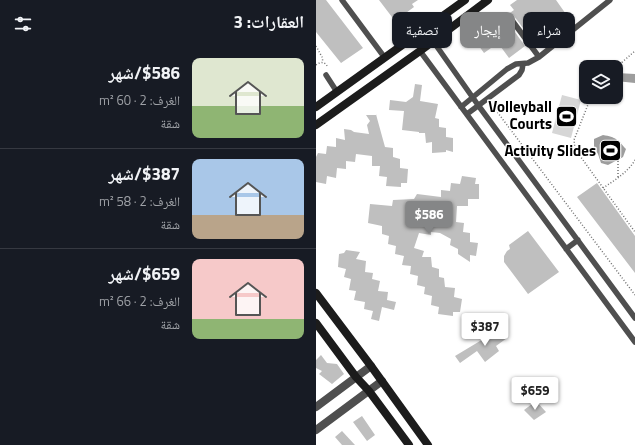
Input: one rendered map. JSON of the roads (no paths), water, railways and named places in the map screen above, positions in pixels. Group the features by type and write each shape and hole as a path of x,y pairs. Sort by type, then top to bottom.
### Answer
{"street":[{"path":"448,12 465,0"},
{"path":"452,27 488,0"},
{"path":"316,107 398,48"},
{"path":"316,125 424,48"},
{"path":"316,293 428,445"},
{"path":"316,323 409,445"},
{"path":"316,407 371,366"},
{"path":"316,430 382,382"}],"lane":[{"path":"342,0 385,58"},
{"path":"461,107 507,68 516,64 523,64 539,57 610,0"},
{"path":"515,24 539,57"},
{"path":"438,48 478,105 635,318"},
{"path":"420,51 635,342"},
{"path":"467,114 519,75 523,64"},
{"path":"326,75 337,92"},
{"path":"566,249 578,240"}],"place":[{"name":"Volleyball Courts","path":"567,116"},
{"name":"Activity Slides","path":"611,151"}]}
